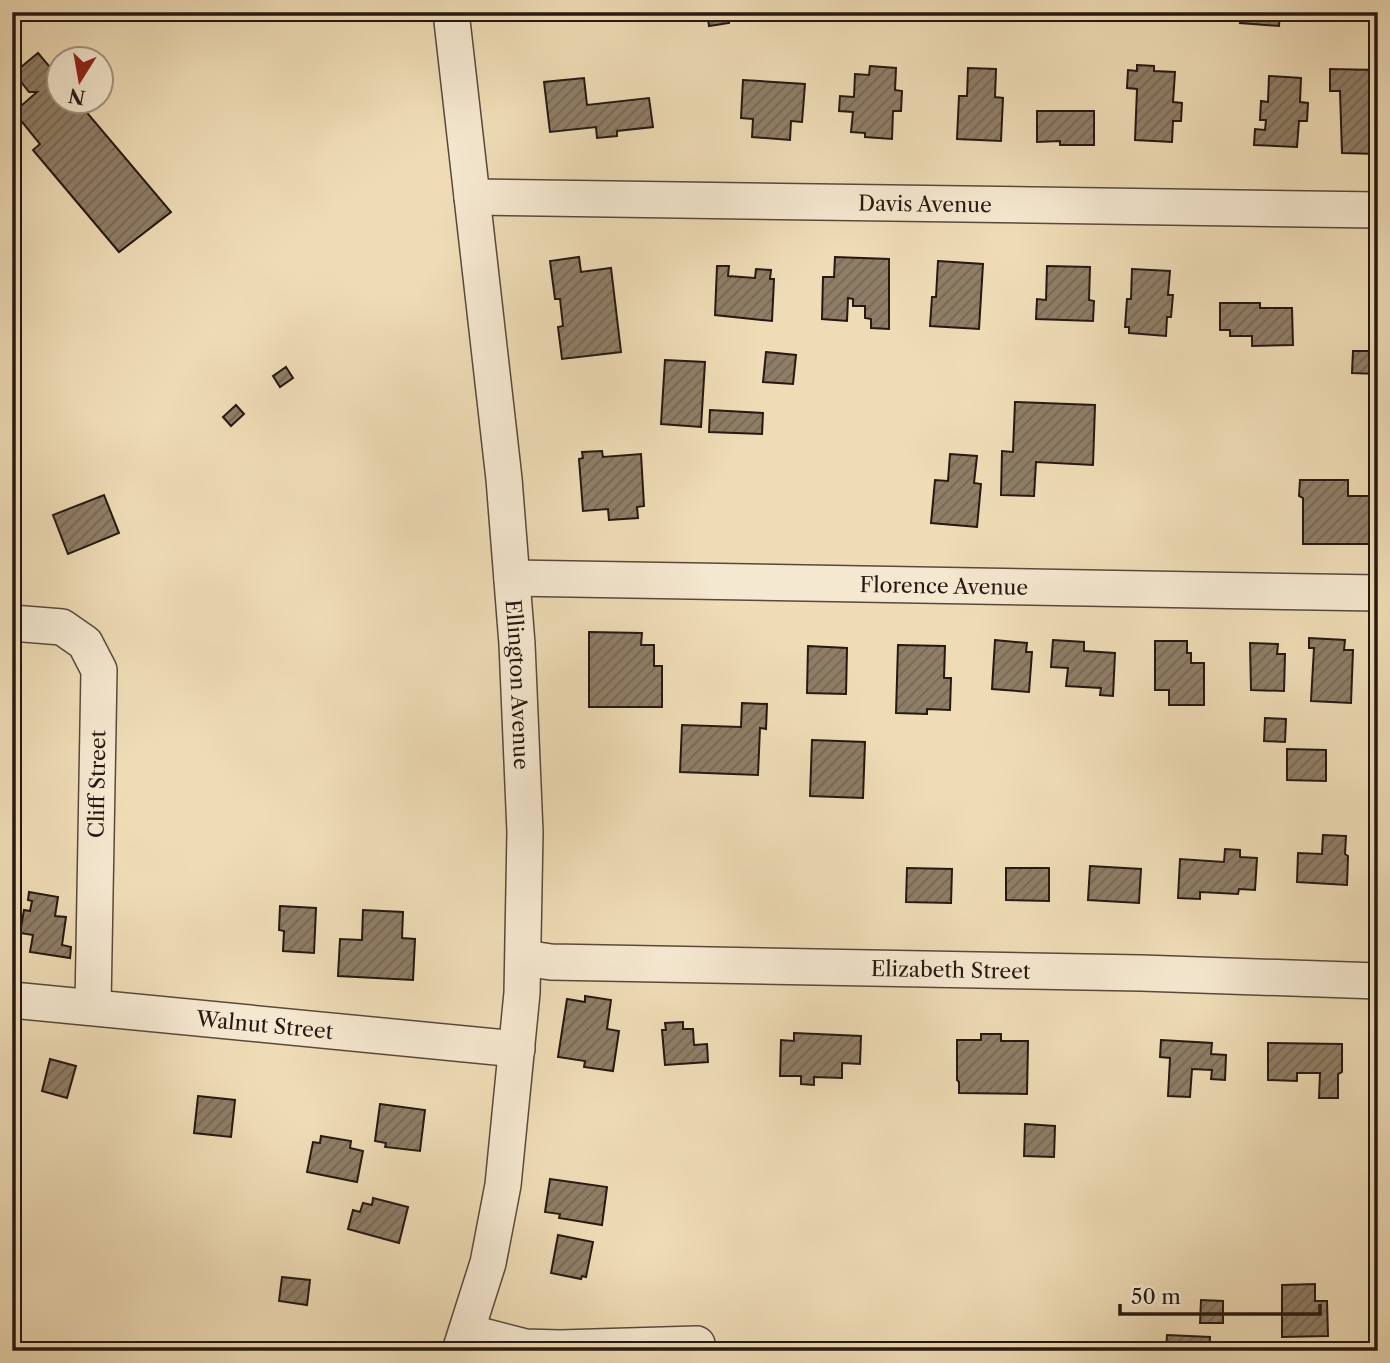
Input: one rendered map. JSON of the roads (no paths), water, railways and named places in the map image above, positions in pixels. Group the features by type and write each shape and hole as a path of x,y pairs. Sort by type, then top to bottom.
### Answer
{"street":[{"name":"Ellington Avenue","path":"451,12 504,480 524,777 524,958 507,1154 499,1216 488,1264 464,1342"},
{"name":"Davis Avenue","path":"472,197 1378,210"},
{"name":"Florence Avenue","path":"512,578 1378,593"},
{"name":"Cliff Street","path":"12,623 62,627 85,643 99,670 93,1006"},
{"name":"Elizabeth Street","path":"524,958 551,962 1141,973 1378,981"},
{"name":"Walnut Street","path":"12,1000 517,1049"},
{"path":"464,1342 560,1348 697,1344"}]}
